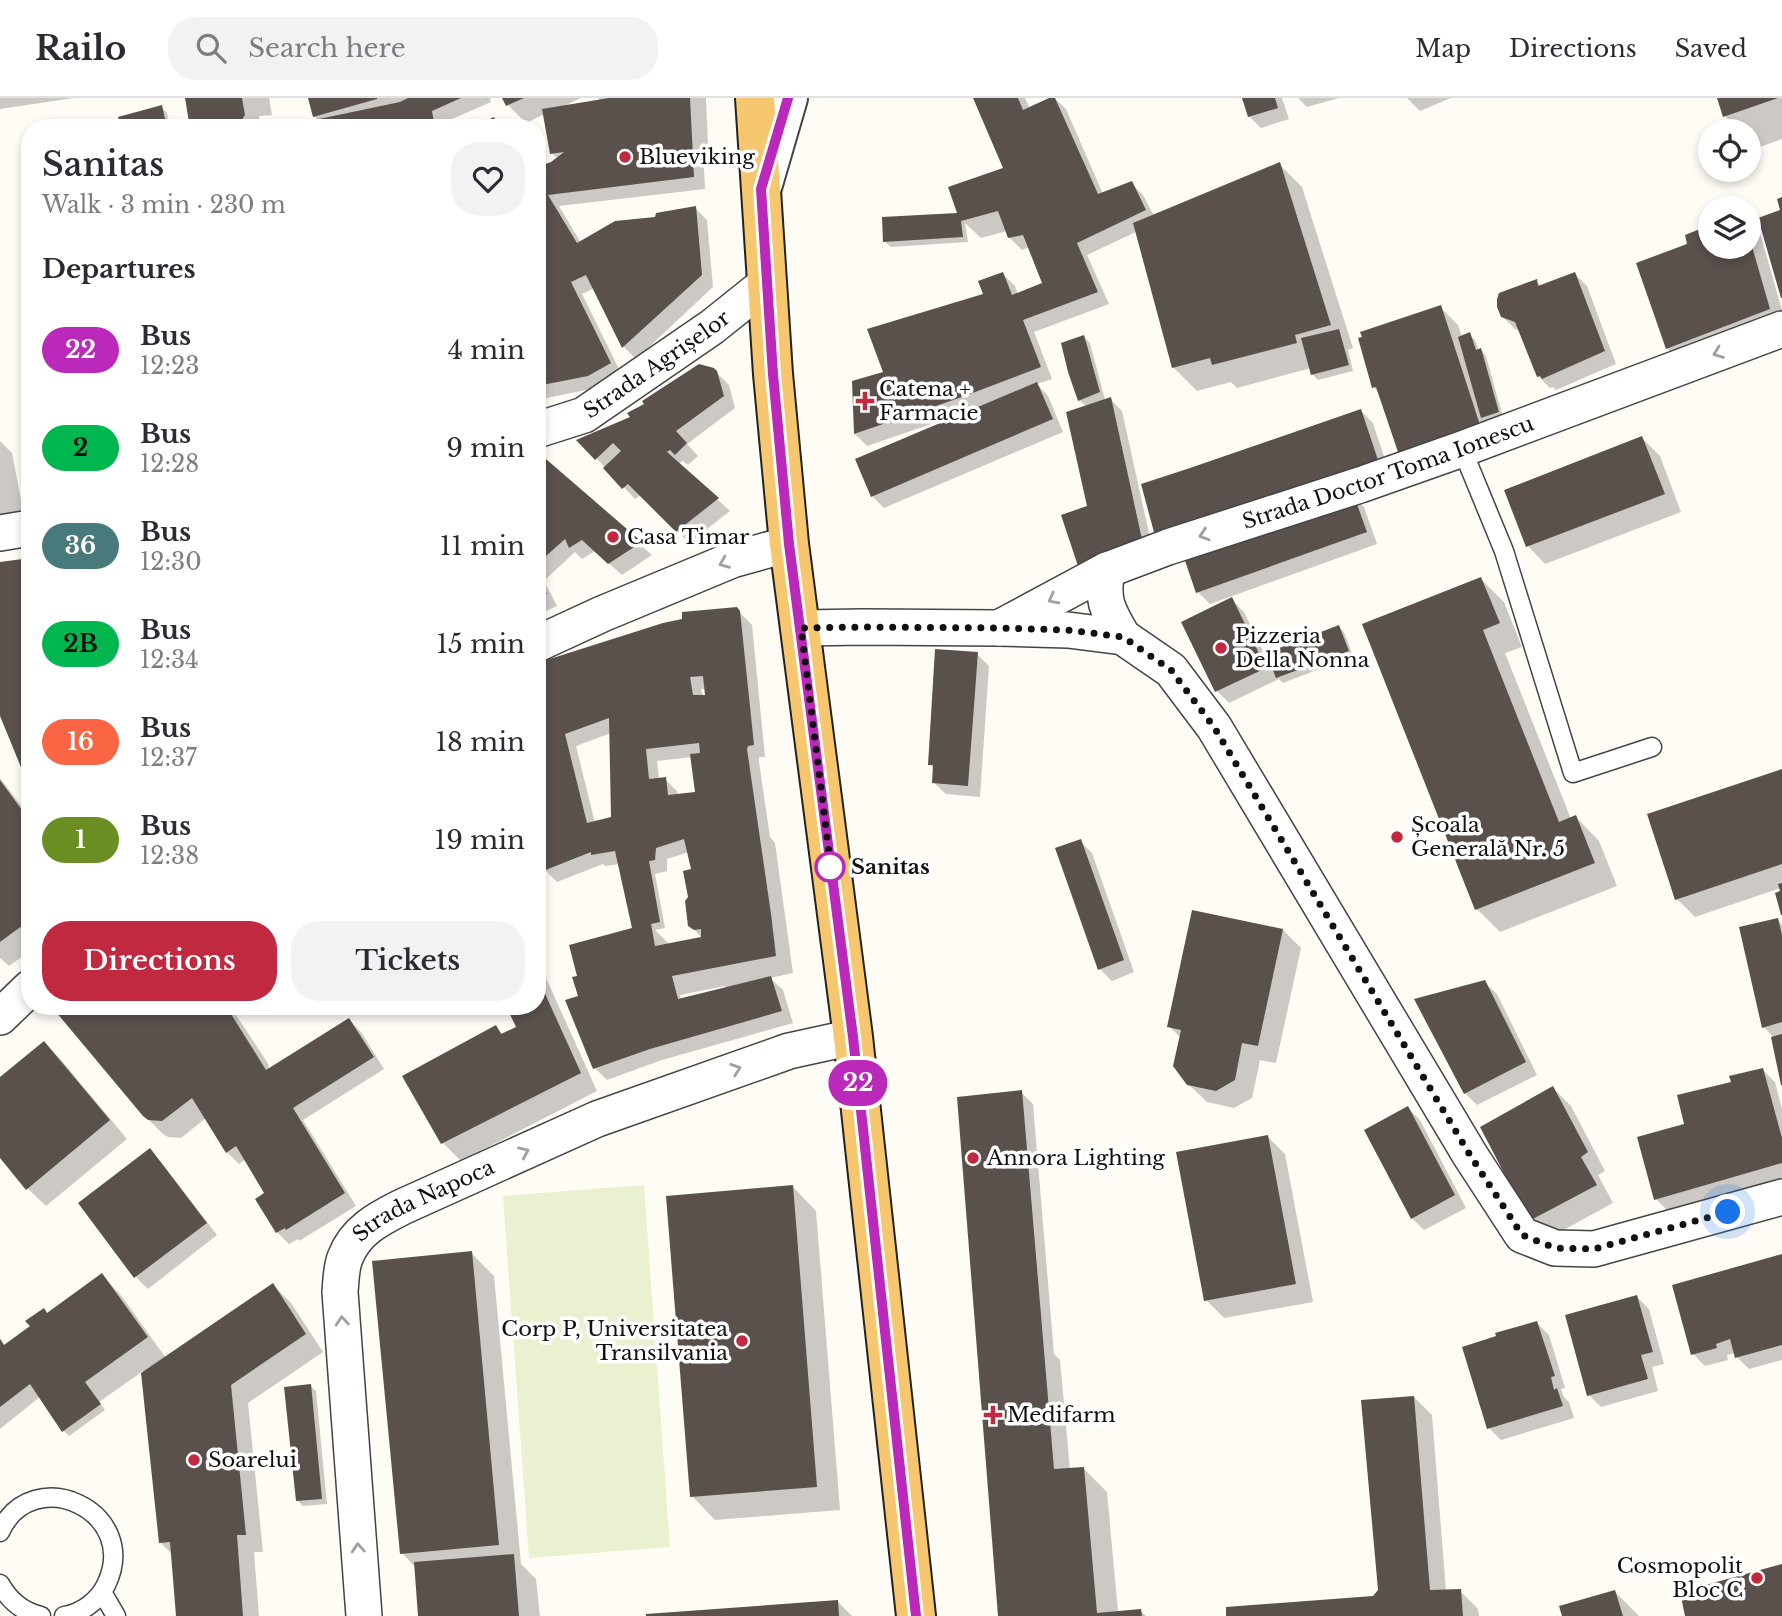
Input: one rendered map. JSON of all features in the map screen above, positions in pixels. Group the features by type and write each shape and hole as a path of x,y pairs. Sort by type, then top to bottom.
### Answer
{"main road":[{"path":"755,98 773,374 789,544 853,1037 916,1616"}],"street":[{"path":"761,189 788,98"},
{"name":"Strada Agrișelor","path":"546,427 584,415 712,327 767,283"},
{"name":"Strada Doctor Toma Ionescu","path":"999,628 1107,570 1462,449 1782,329"},
{"path":"0,533 21,530"},
{"path":"546,640 732,560 789,544"},
{"path":"1107,570 1105,598 1110,614 1123,637 1171,670 1214,727 1470,1155 1522,1235 1555,1248 1594,1249 1782,1197"},
{"path":"801,628 999,628 1068,630 1123,637"},
{"path":"0,1017 21,997"},
{"name":"Strada Napoca","path":"364,1616 340,1292 345,1259 356,1237 375,1221 402,1207 597,1119 789,1051 853,1037"}],"lane":[{"path":"1462,449 1504,551 1573,773 1652,747"},
{"path":"0,1532 4,1522 19,1508 38,1499 58,1497 79,1503 96,1515 108,1532 113,1552 111,1573 102,1592 89,1605 74,1614 64,1616"},
{"path":"0,1584 7,1596 21,1608 41,1616"},
{"path":"102,1592 116,1616"}],"green space":[{"path":"644,1185 670,1547 529,1558 503,1196"}],"building":[{"path":"185,98 242,98 245,115 242,119 188,119"},
{"path":"308,98 377,98 377,99 313,117"},
{"path":"408,98 461,98 432,111 433,119 319,119"},
{"path":"502,98 524,98 506,106"},
{"path":"609,98 690,98 694,177 548,195 577,243 615,221 655,217 656,213 696,206 702,275 622,348 586,275 571,282 611,363 588,376 546,384 546,164 564,152 550,154 546,119 542,109"},
{"path":"973,98 1018,98 1023,110 1049,98 1055,98 1098,194 1132,181 1146,210 1077,243 1098,292 1023,320 1041,367 854,434 852,381 883,372 867,329 983,294 978,281 1003,272 1012,295 1042,283 1023,235 1008,238 998,211 961,221 963,237 883,242 882,217 957,213 948,187 1003,168"},
{"path":"1242,98 1275,98 1278,108 1248,117"},
{"path":"1717,98 1778,98 1723,117"},
{"path":"162,105 165,119 119,119"},
{"path":"1280,162 1331,325 1295,335 1297,343 1212,365 1210,358 1172,368 1133,223"},
{"path":"1782,197 1782,298 1761,228 1761,217 1780,210 1777,199"},
{"path":"1698,230 1698,259 1756,259 1770,309 1666,349 1636,263 1687,244 1685,235"},
{"path":"1575,272 1605,351 1542,379 1537,377 1515,322 1501,317 1497,299 1499,293 1537,279 1538,286"},
{"path":"1441,305 1480,425 1399,455 1376,387 1372,388 1358,338 1362,337 1360,332"},
{"path":"1339,329 1349,365 1311,375 1301,338"},
{"path":"1470,332 1476,350 1481,348 1499,412 1481,418 1458,337"},
{"path":"1084,335 1100,392 1078,401 1061,343"},
{"path":"699,364 717,371 724,396 676,431 687,443 675,455 670,450 667,452 719,498 676,532 628,484 622,489 603,468 621,451 613,443 595,460 576,440 630,417 627,413 644,404 642,401"},
{"path":"1037,382 1053,419 871,497 855,459"},
{"path":"1111,397 1143,544 1078,566 1061,515 1087,506 1066,412"},
{"path":"1361,409 1379,463 1155,536 1141,484"},
{"path":"1642,436 1665,494 1526,547 1504,490"},
{"path":"546,459 642,542 608,564 582,540 569,548 565,539 546,556"},
{"path":"1353,493 1367,532 1196,593 1182,552"},
{"path":"21,559 21,767 0,716 0,562"},
{"path":"1481,577 1500,623 1483,630 1559,822 1576,815 1595,863 1475,910 1362,624"},
{"path":"1232,597 1266,668 1215,692 1181,622"},
{"path":"737,607 740,611 754,745 748,746 747,749 776,956 672,976 678,999 771,976 782,1011 650,1049 593,1069 565,1000 578,996 572,977 577,976 569,945 632,928 615,851 591,855 591,852 546,870 546,660 682,619 682,612","holes":["703,676 705,695 693,695 690,677","609,718 611,817 587,823 565,734","699,743 700,753 690,754 695,792 668,795 666,777 649,779 646,749","684,839 691,869 683,871 688,897 685,901 688,926 694,930 701,929 701,937 655,946 651,924 660,922 649,861 655,860 656,848"]},
{"path":"1339,625 1349,651 1276,678 1266,653"},
{"path":"935,649 978,652 968,786 932,783 933,765 928,765"},
{"path":"1782,769 1782,864 1675,900 1647,814"},
{"path":"0,780 21,809 21,927 0,942"},
{"path":"1081,839 1124,960 1098,970 1055,848"},
{"path":"1782,883 1781,915 1775,893 1780,891 1778,884"},
{"path":"1192,910 1283,929 1258,1046 1242,1043 1235,1080 1216,1091 1187,1085 1173,1066 1181,1030 1167,1027"},
{"path":"1778,918 1782,935 1782,1022 1762,1028 1739,927"},
{"path":"1485,980 1526,1062 1464,1094 1414,999"},
{"path":"546,996 581,1073 441,1144 402,1076 496,1025 501,1034 516,1027 510,1015 546,1015"},
{"path":"59,1015 232,1015 266,1070 349,1018 374,1057 293,1108 345,1193 286,1230 285,1228 276,1233 255,1199 264,1193 236,1146 226,1153 192,1098 162,1121 148,1120"},
{"path":"1782,1034 1782,1085 1781,1085 1771,1037"},
{"path":"44,1041 110,1120 26,1190 0,1158 0,1077"},
{"path":"1763,1068 1782,1138 1782,1163 1654,1200 1637,1137 1684,1124 1677,1095 1731,1082 1729,1076"},
{"path":"1553,1086 1588,1152 1581,1157 1597,1185 1529,1221 1480,1127"},
{"path":"1022,1090 1054,1469 1084,1467 1097,1613 1141,1609 1142,1616 998,1616 957,1097"},
{"path":"1408,1106 1455,1195 1411,1219 1364,1130"},
{"path":"1268,1135 1296,1284 1204,1301 1176,1152"},
{"path":"150,1148 207,1223 134,1278 78,1203"},
{"name":"Corp P, Universitatea Transilvania","path":"793,1185 817,1487 690,1497 666,1196"},
{"path":"472,1251 499,1545 400,1554 372,1261"},
{"path":"1782,1254 1782,1345 1735,1358 1730,1339 1716,1344 1717,1348 1691,1355 1672,1285"},
{"path":"102,1273 148,1337 85,1382 101,1404 62,1432 30,1384 0,1407 0,1339 4,1345 30,1326 25,1321 44,1308 47,1313"},
{"name":"Soarelui","path":"273,1283 306,1334 231,1385 246,1535 237,1535 243,1616 176,1616 170,1542 159,1543 141,1373"},
{"path":"1637,1295 1653,1352 1641,1355 1648,1379 1587,1396 1565,1315"},
{"path":"1537,1321 1555,1376 1551,1377 1554,1390 1557,1388 1563,1406 1487,1429 1462,1347 1496,1336 1495,1333"},
{"path":"311,1384 322,1499 296,1501 284,1387"},
{"path":"1414,1396 1430,1590 1461,1589 1463,1616 1226,1616 1226,1607 1373,1596 1378,1590 1361,1400"},
{"path":"514,1554 519,1616 418,1616 414,1562"},
{"name":"Cosmopolit Bloc C","path":"1782,1564 1782,1616 1685,1616 1680,1592"},
{"path":"1615,1590 1623,1616 1562,1616 1559,1606"},
{"path":"838,1600 839,1616 646,1616 646,1614"}],"bus line":[{"name":"22","path":"788,98 761,189 773,374 789,544 853,1037 916,1616"}],"place":[{"name":"Blueviking","path":"625,157"},
{"name":"Catena + Farmacie","path":"865,401"},
{"name":"Casa Timar","path":"613,537"},
{"name":"Pizzeria Della Nonna","path":"1221,648"},
{"name":"Școala Generală Nr. 5","path":"1397,837"},
{"name":"Sanitas","path":"830,867"},
{"name":"Annora Lighting","path":"973,1158"},
{"name":"Corp P, Universitatea Transilvania","path":"742,1341"},
{"name":"Medifarm","path":"993,1415"},
{"name":"Soarelui","path":"194,1460"},
{"name":"Cosmopolit Bloc C","path":"1757,1578"}],"route":[{"path":"830,867 832,877 801,628 999,628 1068,630 1123,637 1171,670 1214,727 1470,1155 1522,1235 1555,1248 1594,1249 1728,1212"}]}
